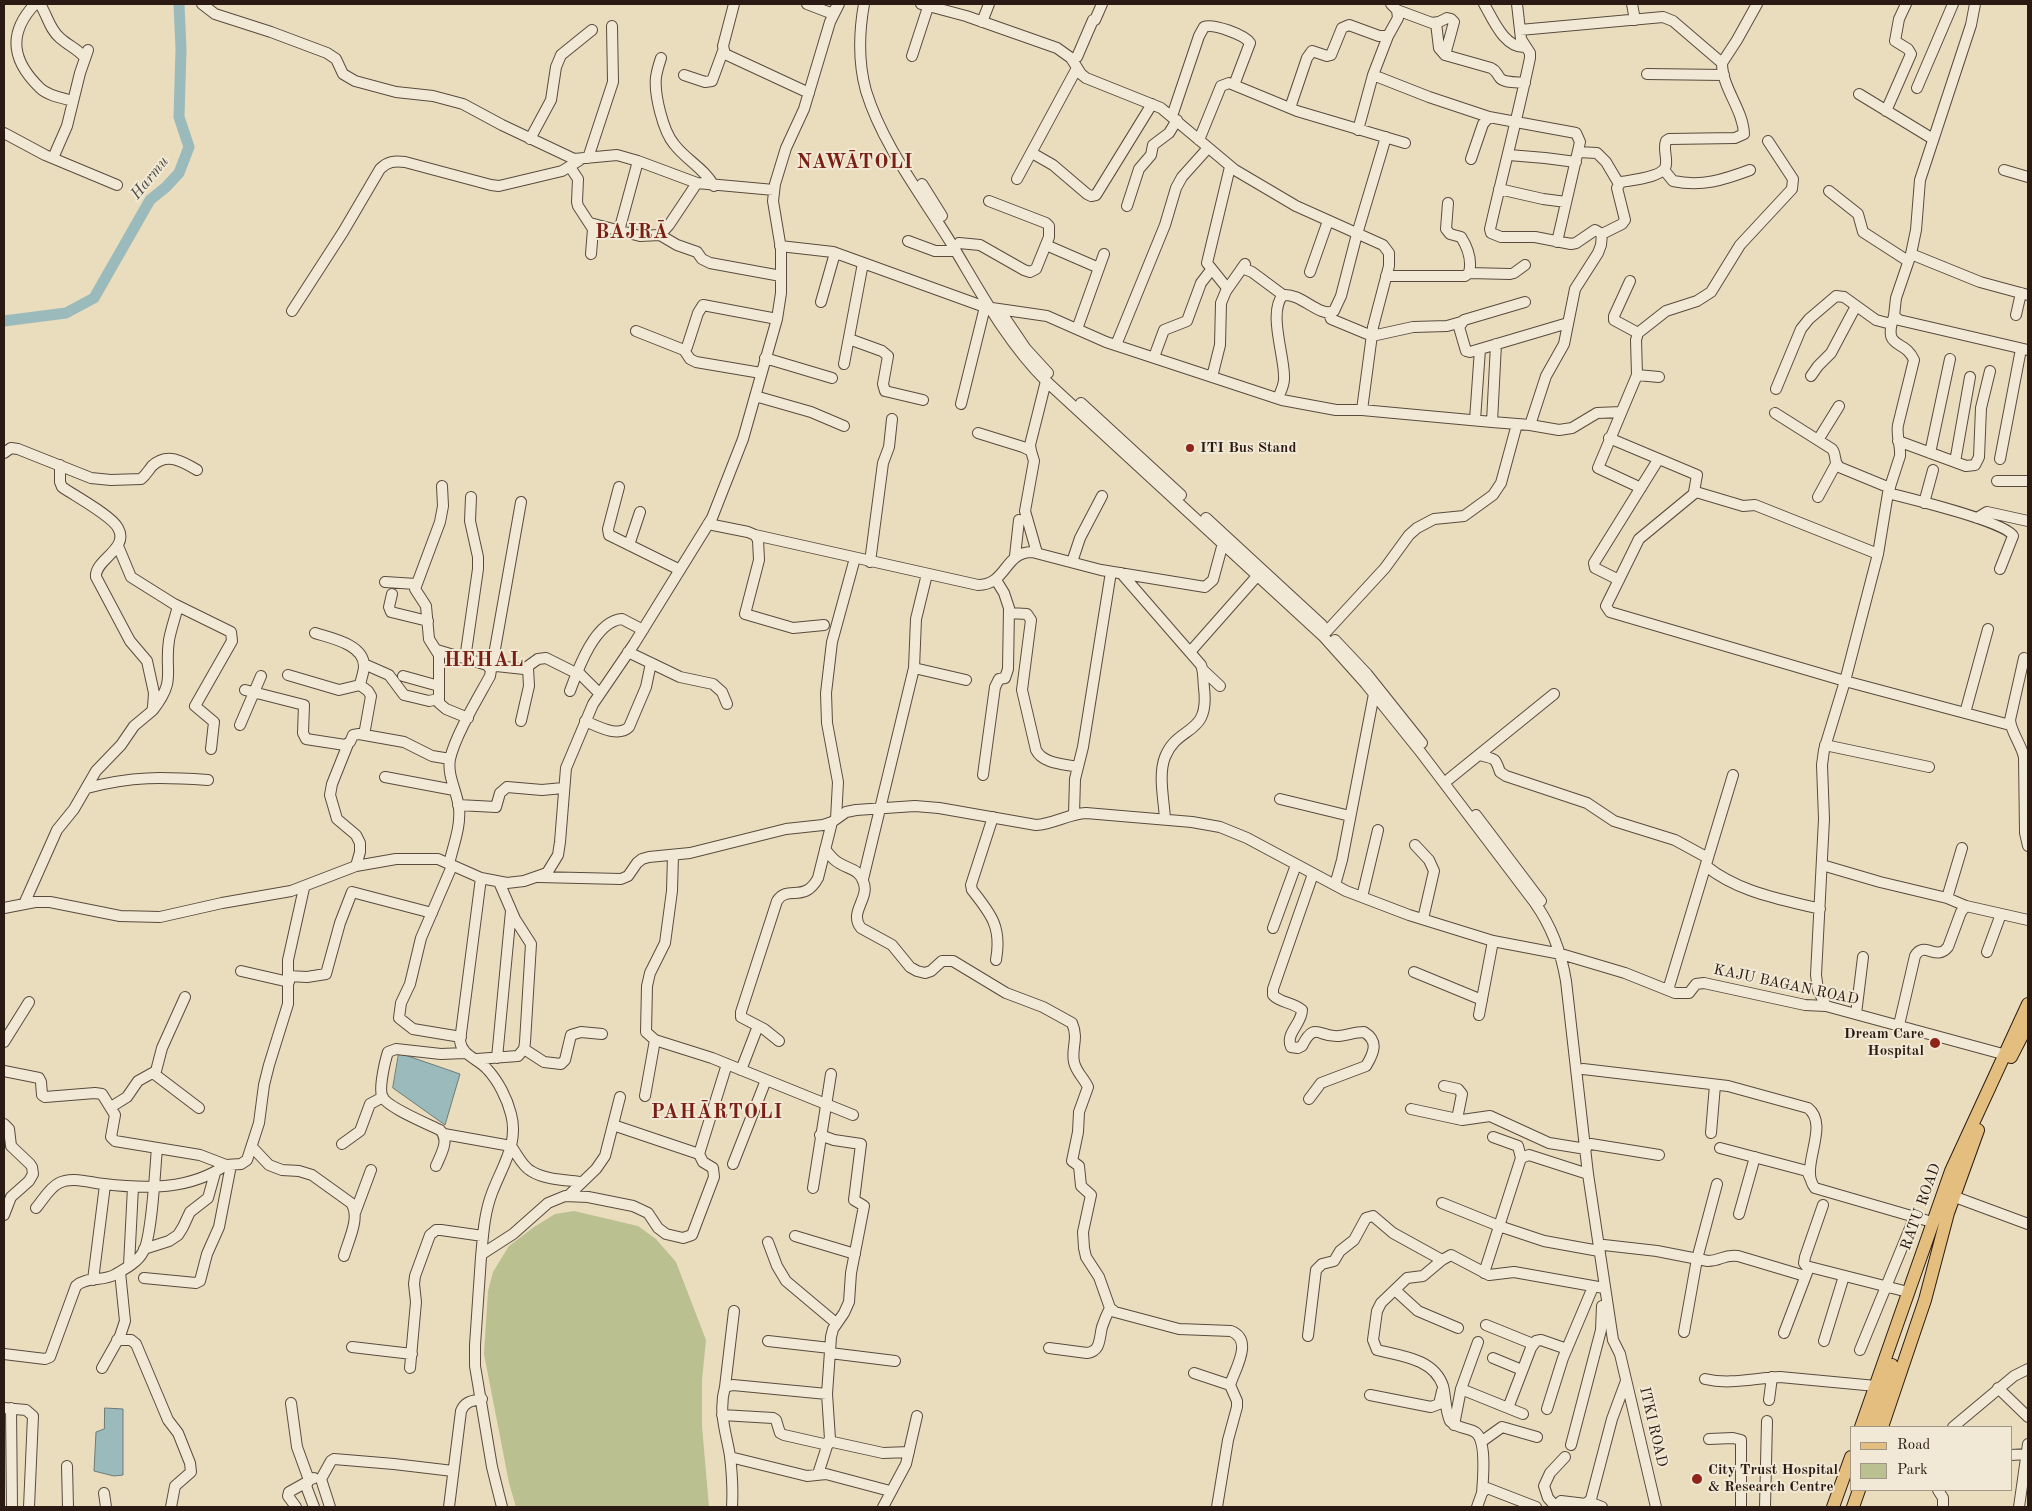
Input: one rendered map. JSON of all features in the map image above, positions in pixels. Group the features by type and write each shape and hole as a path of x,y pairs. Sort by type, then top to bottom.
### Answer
{"main road":[{"name":"RATU ROAD","path":"1861,1426 1932,1223 1948,1194 2028,1004"},
{"name":"RATU ROAD","path":"2008,1055 2028,1024"},
{"name":"RATU ROAD","path":"1882,1426 1922,1310 1944,1232 1948,1194"},
{"path":"1877,1426 1906,1340 1930,1251 1932,1223"},
{"path":"1870,1426 1930,1251 1944,1232"},
{"path":"1833,1507 1850,1460"},
{"path":"1842,1507 1855,1491"},
{"path":"1849,1507 1857,1491"},
{"path":"1853,1507 1857,1491"}],"street":[{"path":"36,4 23,19 18,34 17,49 21,67 40,88 73,101"},
{"path":"40,4 47,20 59,38 87,54 67,126 53,158"},
{"path":"202,4 215,14 263,29 326,53 336,59 343,74 355,81 396,92 424,94 463,104 566,156 584,159 610,155 638,161 697,183 774,190"},
{"path":"807,4 833,14"},
{"path":"4,908 43,901 59,902 120,916 148,918 222,903 271,896 304,888 356,866 396,859 429,858 481,878 499,882 513,883 539,877 547,873 558,855 563,788 568,759 585,721 599,693 643,630 708,524 723,494 733,467 776,319 782,276 780,246 773,201 774,190 786,148 809,93 833,14 838,4"},
{"path":"864,4 860,50 866,89 872,108 883,132 957,247"},
{"path":"870,4 866,52 868,66 878,106 896,142 991,308 1017,348 1046,381 1118,442"},
{"path":"912,56 926,4 953,8 982,22 1057,48 1065,52 1086,78 1152,104 1175,118 1230,167 1296,206 1375,241 1386,249 1390,260 1372,336 1362,410"},
{"path":"982,22 989,4"},
{"path":"1017,179 1032,153 1102,4"},
{"path":"1484,4 1508,42 1518,48 1525,47"},
{"path":"1517,4 1521,39 1530,54 1516,123 1490,229 1492,233 1501,237 1535,238 1571,244 1576,243 1595,230 1602,234"},
{"path":"1632,4 1635,20"},
{"path":"1722,63 1758,4"},
{"path":"1886,111 1911,54 1908,49 1895,41 1899,19 1906,4"},
{"path":"1917,88 1953,4"},
{"path":"1826,1006 1818,990 1816,975 1824,819 1822,765 1825,745 1845,681 1878,554 1889,490 1900,456 1898,425 1914,360 1912,355 1894,342 1890,336 1896,298 1910,258 1916,230 1920,180 1971,25 1975,4"},
{"path":"684,75 705,82 712,81 723,50 731,5"},
{"path":"1394,7 1436,23 1447,18 1454,22 1445,55"},
{"path":"1358,130 1373,75 1388,36 1398,18 1394,7"},
{"path":"1520,30 1667,18 1722,63 1724,75 1744,124 1744,134 1735,138 1669,139 1664,146 1666,166 1664,170 1658,174 1619,184 1617,188 1625,220 1622,224 1602,234"},
{"path":"1436,23 1439,48 1445,55 1496,70 1497,78 1525,83"},
{"path":"1127,206 1139,169 1149,159 1153,145 1169,132 1175,118 1199,36 1204,27 1213,25 1244,38 1250,43 1234,85"},
{"path":"1290,108 1309,54 1315,51 1327,56 1331,55 1345,26 1349,25 1380,36 1388,36"},
{"path":"292,311 343,232 380,169 386,163 395,161 405,162 491,186 499,186 551,174 584,159 613,82 612,26"},
{"path":"530,139 551,100 556,67 561,55 592,30"},
{"path":"723,50 729,56 809,93"},
{"path":"662,58 657,71 656,86 667,134 680,150 704,171 714,186"},
{"path":"1647,74 1724,75"},
{"path":"1373,75 1429,98 1489,117 1576,133 1580,142 1557,242"},
{"path":"1199,140 1221,86 1225,84 1234,85 1290,108 1405,143"},
{"path":"1859,94 1933,139"},
{"path":"1032,153 1053,165 1087,194 1096,195 1152,104"},
{"path":"1471,159 1483,124 1489,117"},
{"path":"4,133 53,158 117,185"},
{"path":"1212,377 1220,345 1221,303 1227,288 1244,266 1283,295 1296,296 1325,312 1334,311 1341,296 1386,137"},
{"path":"1641,488 1598,468 1637,375 1636,340 1638,333 1662,314 1697,301 1710,292 1740,245 1792,189 1793,179 1768,141"},
{"path":"1116,345 1162,235 1176,188 1182,177 1208,148"},
{"path":"1508,155 1545,158 1577,157 1592,152 1601,156 1619,184"},
{"path":"619,230 638,161"},
{"path":"570,167 578,179 577,202 593,229 591,254"},
{"path":"1227,288 1211,270 1207,263 1207,258 1230,167"},
{"path":"1664,170 1673,181 1706,183 1724,180 1750,170"},
{"path":"2004,170 2028,177"},
{"path":"660,235 669,225 697,183"},
{"path":"1499,189 1566,202"},
{"path":"1830,192 1858,214 1863,232 1910,258 1980,282 2025,294 2016,315"},
{"path":"908,241 935,251 980,245 1030,272 1036,269 1050,231 1046,223 989,202"},
{"path":"1448,203 1446,228 1450,234 1461,238 1467,248 1470,262 1469,273"},
{"path":"1310,272 1328,221"},
{"path":"590,223 640,236 660,235 683,248 697,252 702,259 710,263 782,276"},
{"path":"1530,425 1546,376 1561,352 1575,289 1598,253 1602,234"},
{"path":"1046,245 1099,268"},
{"path":"780,246 835,253 991,308 1047,316 1116,345 1278,398 1336,410 1362,410 1530,425 1564,430 1572,428 1597,413 1621,412"},
{"path":"821,302 835,253"},
{"path":"1078,329 1104,254"},
{"path":"844,364 863,263"},
{"path":"1386,276 1465,276 1469,273 1510,274 1525,265"},
{"path":"1154,358 1164,330 1187,321 1202,283 1211,270"},
{"path":"1630,281 1614,316 1614,320 1638,333"},
{"path":"1278,398 1283,387 1284,375 1276,311 1283,295"},
{"path":"1776,389 1798,336 1809,319 1836,296 1844,297 1876,320 1899,320 2025,349 2000,459"},
{"path":"1329,313 1331,319 1372,336 1413,327 1448,326 1526,302"},
{"path":"684,350 687,347 698,313 703,305 776,319"},
{"path":"1811,376 1831,353 1856,306"},
{"path":"961,404 991,308"},
{"path":"991,308 1041,366 1061,386 1223,543 1323,636 1374,694 1419,750 1545,917 1565,955 1601,1248 1599,1288 1603,1316 1571,1445"},
{"path":"1461,322 1459,327 1466,351 1480,349 1568,324"},
{"path":"636,331 684,350 690,359 696,362 761,373"},
{"path":"849,339 882,351 888,356 883,384 885,391 923,400"},
{"path":"1492,422 1496,344"},
{"path":"1475,420 1480,349"},
{"path":"765,358 832,378"},
{"path":"1930,453 1950,360"},
{"path":"1898,441 1970,466 1978,462 1981,440 1981,408 1990,371"},
{"path":"1637,375 1659,377"},
{"path":"1956,462 1970,377"},
{"path":"1037,552 1025,510 1034,461 1030,445 1046,381"},
{"path":"755,396 811,412 844,426"},
{"path":"1818,440 1839,406"},
{"path":"1775,413 1834,452 1836,464 1818,497"},
{"path":"870,562 883,463 889,447 892,419"},
{"path":"1327,631 1385,568 1409,534 1434,519 1464,516 1494,495 1501,483 1517,424"},
{"path":"978,433 1031,451"},
{"path":"1609,438 1697,475 1694,492 1639,539 1606,606 1610,612 1845,681 2010,725"},
{"path":"4,453 11,448 18,449 91,478 104,480 141,478 153,465 166,458 177,459 197,470"},
{"path":"1133,456 1290,594 1367,674 1449,779 1555,922 1565,955 1583,1069 1588,1174 1620,1340 1620,1354"},
{"path":"1619,580 1595,568 1594,563 1658,460"},
{"path":"1836,464 1889,490 1924,503 1977,518 2012,533 2011,541 2000,569"},
{"path":"60,465 60,482 62,487 118,527 120,534 118,546 131,578 178,606 228,629 233,636 232,641 195,706 214,722 212,749"},
{"path":"1924,503 1934,470"},
{"path":"1997,481 2028,481"},
{"path":"442,486 443,506 440,522 415,588 426,606 429,639 437,650 440,660 438,699 442,707 468,718"},
{"path":"618,487 608,533 629,546 680,570"},
{"path":"1694,492 1743,506 1755,505 1878,554"},
{"path":"1072,562 1080,538 1102,496"},
{"path":"465,659 478,569 478,557 470,521 471,497"},
{"path":"460,1037 413,1029 399,1018 401,1003 410,984 421,938 450,865 459,824 458,805 450,776 450,759 468,718 490,676 491,670 489,666 522,502"},
{"path":"629,546 640,512"},
{"path":"1977,518 1987,512 2028,521"},
{"path":"1015,556 1019,520"},
{"path":"708,524 978,585 986,585 996,580 1015,556 1022,552 1037,552 1116,572 1205,587 1213,580 1223,543"},
{"path":"755,535 760,550 759,560 745,614 788,627 824,626"},
{"path":"118,546 96,571 96,577 132,645 147,661 154,693 152,711"},
{"path":"779,1041 741,1017 741,1012 774,909 780,896 806,892 814,885 834,821 838,782 827,723 826,693 832,642 854,558"},
{"path":"1116,572 1220,686"},
{"path":"1074,814 1078,767 1116,572"},
{"path":"926,574 916,619 914,668 863,879 865,893 857,912 858,924 861,928 892,945 910,967 925,973 931,971 942,961 952,961 1006,994 1043,1007 1072,1023 1076,1037 1075,1066 1088,1087 1079,1112 1078,1132 1072,1161 1080,1169 1081,1186 1091,1195 1083,1232 1086,1257 1099,1278 1110,1308 1115,1312 1179,1329 1225,1330 1237,1334 1241,1339 1242,1354 1230,1385 1237,1402 1237,1407 1228,1440 1217,1507"},
{"path":"1190,652 1258,575"},
{"path":"983,775 995,687 999,679 1005,678 1008,669 1009,613 1007,600 996,580"},
{"path":"385,582 416,584"},
{"path":"392,594 389,607 391,612 428,622"},
{"path":"24,904 57,830 74,809 101,764 121,745 134,726 152,711 165,694 169,675 169,640 178,606"},
{"path":"1009,613 1027,614 1031,620 1022,690 1036,750 1039,755 1052,762 1078,767"},
{"path":"570,690 588,647 612,623 622,619 643,630"},
{"path":"1965,713 1988,629"},
{"path":"315,633 350,646 359,653 364,664 360,685"},
{"path":"437,650 489,666 520,670 528,668 538,659 546,658 577,672 599,693"},
{"path":"628,652 680,677 718,687 727,704"},
{"path":"2024,658 2010,714 2010,725 2021,746 2024,757 2028,846"},
{"path":"585,721 616,732 626,731 643,695 650,663"},
{"path":"364,664 389,675 404,695 429,701 438,699"},
{"path":"521,722 529,686 528,668"},
{"path":"914,668 966,680"},
{"path":"1165,819 1162,768 1164,758 1174,743 1202,718 1205,704 1204,670"},
{"path":"288,675 339,690 350,689 360,685"},
{"path":"240,725 250,691 261,676"},
{"path":"403,676 439,686"},
{"path":"360,685 371,696 364,735"},
{"path":"250,691 304,706 303,734 306,739 348,744"},
{"path":"1335,885 1342,860 1374,694"},
{"path":"1449,779 1554,694"},
{"path":"356,866 360,852 358,838 337,819 330,796 332,784 353,735 404,742 432,756 450,759"},
{"path":"1825,745 1929,767"},
{"path":"1479,755 1498,761 1500,772 1506,776 1587,804 1614,821 1675,840 1707,862 1730,883 1757,893 1820,909"},
{"path":"1668,990 1733,775"},
{"path":"86,788 132,778 161,777 208,780"},
{"path":"385,777 454,790"},
{"path":"458,805 496,807 500,793 507,787 542,790 563,788"},
{"path":"1280,799 1350,816"},
{"name":"KAJU BAGAN ROAD","path":"539,877 621,879 634,872 642,859 704,850 786,830 834,821 846,812 881,807 939,808 1044,825 1074,814 1086,812 1165,819 1211,825 1231,830 1335,885 1423,919 1493,941 1565,955 1625,973 1668,990 1684,994 1689,993 1700,982 1805,1006 1826,1006 2008,1055"},
{"path":"993,817 971,886 993,918 998,940 996,960"},
{"path":"1362,897 1378,830"},
{"path":"1415,845 1429,860 1434,871 1423,919"},
{"path":"1947,898 1962,848"},
{"path":"825,849 838,863 858,873 863,879"},
{"path":"673,855 672,891 664,943 650,973 647,986 646,1032 655,1040 727,1064 853,1115"},
{"path":"1273,928 1296,865"},
{"path":"1822,865 1880,882 1947,898 1966,906 2028,920"},
{"path":"1308,1098 1326,1080 1366,1066 1374,1046 1373,1041 1364,1032 1338,1036 1314,1032 1309,1034 1302,1046 1298,1048 1291,1047 1289,1042 1289,1038 1302,1015 1302,1010 1297,1006 1275,998 1273,989 1313,874"},
{"path":"481,878 460,1037 461,1048 465,1053 477,1059 488,1069 498,1083 511,1113 513,1138 509,1156 488,1205 483,1236 475,1352 492,1467 502,1507"},
{"path":"477,1059 518,1056 524,1049 532,950 528,938 511,910 499,882"},
{"path":"4,1071 39,1078 43,1097 98,1093 103,1096 111,1107 115,1118 111,1134 113,1139 200,1155 229,1165 241,1164 247,1160 252,1147 259,1123 264,1085 288,1004 288,960 304,888"},
{"path":"241,971 289,979 326,974 340,923 352,892 432,913"},
{"path":"1899,1025 1915,956 1922,949 1940,953 1945,951 1961,912 1966,906"},
{"path":"496,1058 511,910"},
{"path":"1987,952 2001,914"},
{"path":"1479,1015 1493,941"},
{"path":"1856,1014 1863,957"},
{"path":"1414,972 1482,1000"},
{"path":"111,1107 127,1097 138,1081 157,1070 162,1048 185,997"},
{"path":"4,1042 29,1002"},
{"path":"741,1070 758,1026"},
{"path":"524,1049 544,1062 561,1064 565,1060 571,1035 581,1032 602,1034"},
{"path":"645,1096 655,1040"},
{"path":"436,1166 446,1140 444,1134 440,1130 392,1105 383,1097 381,1090 386,1059 388,1052 392,1049 441,1054 465,1053"},
{"path":"482,1254 513,1234 548,1202 568,1196 588,1197 642,1209 653,1218 662,1232 688,1238 695,1231 714,1177 713,1168 703,1162 699,1154 727,1064"},
{"path":"1583,1069 1715,1084 1752,1091 1801,1105 1812,1111 1815,1117 1816,1130 1810,1178"},
{"path":"153,1073 199,1108"},
{"path":"812,1188 831,1074"},
{"path":"733,1164 766,1080"},
{"path":"1711,1133 1715,1084"},
{"path":"1444,1086 1458,1089 1462,1094 1457,1120"},
{"path":"342,1144 360,1131 370,1104 383,1097"},
{"path":"568,1196 606,1156 620,1097"},
{"path":"1411,1109 1457,1120 1490,1116 1549,1143 1659,1155"},
{"path":"4,1124 9,1129 11,1146 30,1164 33,1170 31,1178 11,1197 4,1215"},
{"path":"613,1125 699,1154"},
{"path":"444,1134 511,1146 526,1167 532,1172 582,1182"},
{"path":"818,1474 829,1442 827,1394 831,1338 836,1324 849,1302 851,1273 864,1206 854,1200 861,1144 834,1140 820,1135"},
{"path":"1484,1273 1521,1158 1518,1146 1493,1137"},
{"path":"252,1147 274,1168 299,1171 312,1175 351,1203 355,1213"},
{"path":"4,1354 45,1359 50,1357 76,1286 80,1282 108,1278 120,1272 140,1257 144,1250 157,1148"},
{"path":"1720,1148 1807,1171 1815,1188 1915,1216 1932,1223"},
{"path":"1521,1158 1529,1155 1588,1174"},
{"path":"1738,1214 1755,1157"},
{"path":"36,1208 53,1186 61,1182 74,1180 153,1188 176,1185 215,1173 229,1165"},
{"path":"144,1278 196,1283 200,1281 207,1254 219,1227 229,1165"},
{"path":"344,1256 355,1213 371,1170"},
{"path":"144,1250 169,1241 178,1235 190,1212 208,1198 215,1173"},
{"path":"93,1280 105,1184"},
{"path":"1684,1332 1696,1259 1717,1184"},
{"path":"129,1265 133,1187"},
{"path":"1948,1194 2028,1224"},
{"path":"1442,1203 1499,1226 1544,1241 1601,1248 1657,1251 1712,1261 1729,1254 1807,1271 1844,1276 1908,1292"},
{"path":"1784,1333 1807,1271 1804,1263 1805,1257 1823,1205"},
{"path":"1308,1336 1316,1270 1322,1264 1334,1261 1340,1251 1351,1243 1366,1218 1373,1216 1377,1218 1393,1233 1442,1260"},
{"path":"1860,1350 1915,1216"},
{"path":"410,1368 416,1302 414,1284 430,1236 436,1230 441,1230 483,1236"},
{"path":"795,1236 855,1254"},
{"path":"768,1242 777,1266 786,1281 836,1324"},
{"path":"1476,1507 1482,1493 1483,1461 1481,1442 1476,1433 1454,1425 1447,1415 1443,1388 1435,1372 1429,1366 1377,1350 1373,1340 1378,1306 1407,1278 1428,1274 1442,1260 1451,1255 1492,1276 1514,1272 1599,1288"},
{"path":"102,1368 118,1340 124,1321 120,1272"},
{"path":"1824,1341 1844,1276"},
{"path":"1547,1409 1567,1349 1599,1288"},
{"path":"1599,1288 1613,1340 1620,1354"},
{"path":"1395,1290 1418,1310 1458,1328"},
{"path":"1049,1348 1092,1352 1099,1345 1102,1327 1110,1308"},
{"path":"732,1507 730,1456 722,1415 734,1311"},
{"path":"1486,1325 1533,1344"},
{"path":"118,1340 131,1340 136,1344 168,1420 178,1433 190,1463 191,1472 175,1486 171,1507"},
{"path":"1508,1408 1533,1344 1538,1340 1567,1349"},
{"path":"768,1342 895,1361"},
{"path":"1454,1425 1461,1389 1478,1342"},
{"path":"352,1347 412,1354"},
{"name":"ITKI ROAD","path":"1620,1354 1656,1507"},
{"path":"1493,1358 1522,1370"},
{"path":"1954,1426 1998,1388 2014,1376 2028,1369"},
{"path":"1194,1373 1230,1385"},
{"path":"1705,1379 1739,1382 1772,1377 1876,1386"},
{"path":"1768,1400 1772,1377"},
{"path":"1589,1502 1612,1419 1626,1381"},
{"path":"725,1387 733,1386 827,1394"},
{"path":"1370,1395 1432,1407 1439,1404 1443,1388"},
{"path":"1998,1388 2028,1417"},
{"path":"1461,1389 1523,1414"},
{"path":"449,1507 463,1404 482,1399"},
{"path":"291,1403 297,1447 308,1481 306,1486 314,1507"},
{"path":"12,1507 8,1408 26,1410 32,1416 29,1507"},
{"path":"722,1415 773,1418 776,1420 780,1433 784,1435 833,1442 884,1453 910,1452"},
{"path":"883,1507 890,1491 899,1478 910,1452 917,1416"},
{"path":"1765,1507 1767,1421"},
{"path":"1481,1442 1502,1427 1537,1437"},
{"path":"1709,1439 1733,1438 1741,1440 1741,1507"},
{"path":"2012,1455 2027,1449 2019,1507"},
{"path":"730,1456 807,1476 826,1474 890,1491"},
{"path":"1565,1457 1547,1476 1544,1486 1548,1498 1556,1507 1558,1503 1564,1500 1586,1504 1589,1502 1602,1507"},
{"path":"296,1507 288,1496 289,1492 322,1474 331,1461 340,1458 453,1471"},
{"path":"67,1466 68,1507"},
{"path":"322,1474 322,1485 330,1507"},
{"path":"1482,1493 1487,1488 1492,1489 1536,1507"},
{"path":"1940,1491 1943,1507"},
{"path":"104,1493 106,1507"}],"green space":[{"path":"574,1211 638,1226 656,1239 676,1262 706,1340 702,1380 702,1426 709,1507 516,1507 509,1483 484,1354 488,1291 493,1272 509,1246 555,1214"}],"water":[{"path":"399,1053 460,1074 445,1125 393,1088"},
{"path":"105,1408 123,1409 123,1475 114,1476 94,1471 96,1432 104,1429"}],"waterway":[{"name":"Harmu","path":"4,321 66,313 94,298 150,200 179,173 189,147 179,117 181,49 179,4"}],"place":[{"name":"ITI Bus Stand","path":"1190,448"},
{"name":"Dream Care Hospital","path":"1935,1043"},
{"name":"City Trust Hospital & Research Centre","path":"1697,1479"}],"district":[{"name":"NAWĀTOLI","path":"855,163"},
{"name":"BAJRĀ","path":"632,233"},
{"name":"HEHAL","path":"484,661"},
{"name":"PAHĀRTOLI","path":"717,1113"}]}
